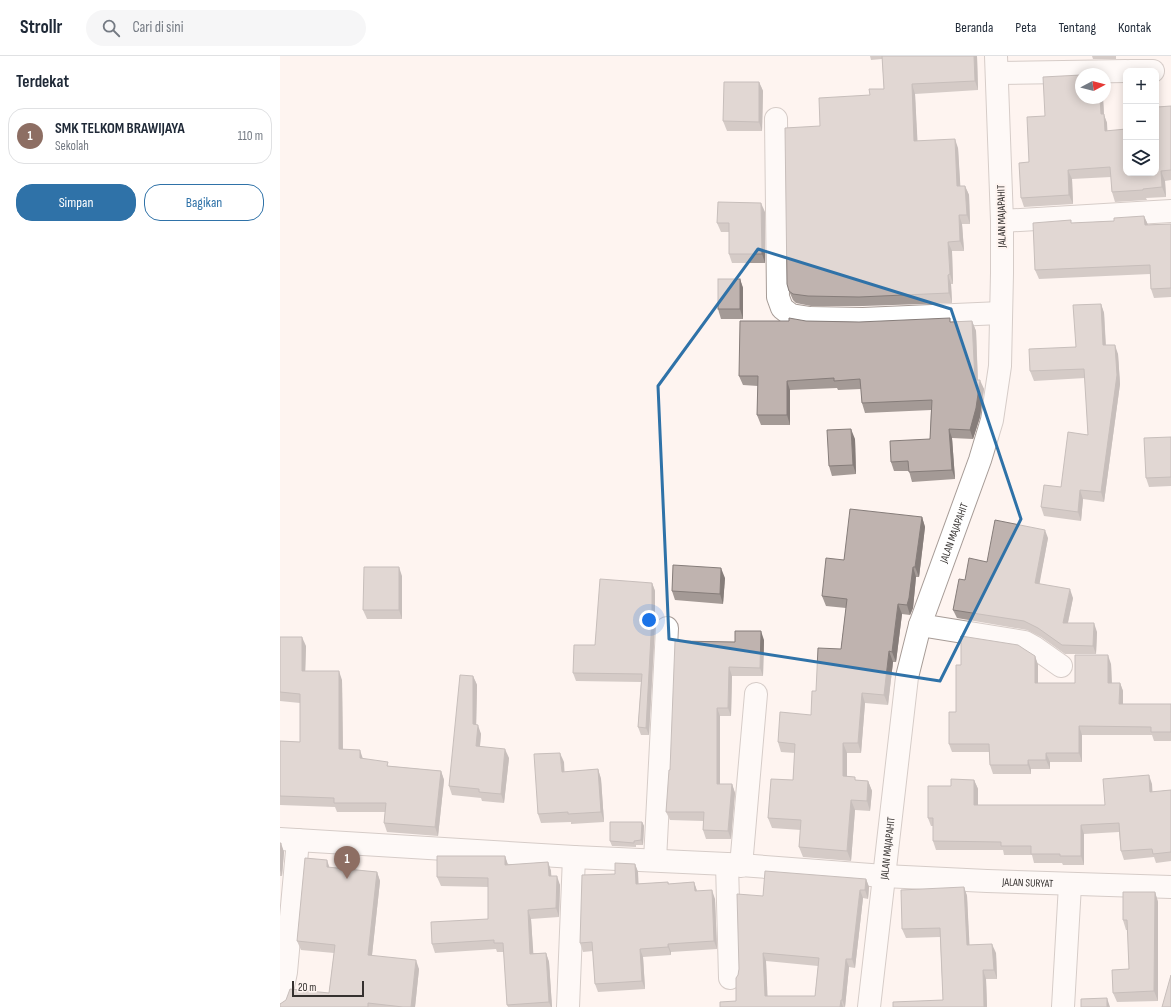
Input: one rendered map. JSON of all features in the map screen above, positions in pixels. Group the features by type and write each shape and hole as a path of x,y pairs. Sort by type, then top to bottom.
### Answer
{"street":[{"path":"996,65 1123,71"},
{"name":"JALAN MAJAPAHIT","path":"869,1007 907,677 920,625 980,460 992,420 1000,366 1002,221 996,65"},
{"path":"776,119 778,297 782,308 792,315 810,318 841,319 1001,313"},
{"path":"1002,221 1171,212"},
{"path":"920,625 1024,642 1034,647 1061,666"},
{"path":"655,860 666,628"},
{"path":"730,978 734,865 756,694"},
{"path":"280,1001 283,972 289,840"},
{"name":"JALAN SURYAT","path":"289,840 574,857 655,860 884,876 1171,887"},
{"path":"568,1007 574,857"},
{"path":"1063,1007 1070,884"}],"highlighted area":[{"path":"758,249 951,309 1021,519 940,681 669,639 658,386"}],"building":[{"path":"882,56 974,56 975,81 912,84 914,141 955,139 957,186 965,186 967,215 959,215 960,241 948,242 950,274 948,275 949,293 859,297 808,296 793,294 789,291 787,284 785,128 820,126 819,98 870,95 869,89 884,89"},
{"path":"1075,75 1075,104 1100,104 1101,114 1104,114 1105,131 1123,129 1123,176 1159,176 1159,107 1171,106 1171,170 1161,171 1162,187 1112,192 1110,167 1068,170 1069,195 1021,198 1019,163 1029,162 1027,117 1045,116 1043,77"},
{"path":"724,82 759,82 759,122 723,121"},
{"path":"718,202 761,203 762,254 729,254 729,223 717,223"},
{"path":"1144,216 1145,225 1171,224 1171,288 1151,289 1150,265 1035,270 1033,223 1071,220 1071,223 1114,221 1114,218"},
{"path":"718,279 740,279 740,309 718,309"},
{"path":"1101,304 1103,345 1115,345 1117,375 1101,492 1080,490 1078,512 1041,507 1044,485 1061,487 1068,432 1088,435 1084,369 1030,371 1029,349 1076,347 1073,305"},
{"path":"789,318 806,321 859,322 950,318 950,322 972,321 975,380 980,380 976,408 970,430 949,429 952,470 909,472 908,461 891,462 890,441 930,439 932,400 862,403 860,379 834,381 834,378 787,381 787,415 757,415 758,376 739,376 740,321 789,321"},
{"path":"851,429 853,465 829,466 827,430"},
{"path":"1171,437 1171,477 1146,478 1144,438"},
{"path":"850,509 922,517 909,598 907,605 898,604 892,652 889,651 884,695 862,693 858,743 843,743 843,776 855,777 855,780 868,781 867,801 851,800 847,851 799,847 801,820 768,818 771,779 793,780 795,744 778,742 780,712 811,715 812,691 816,691 818,648 841,649 847,599 822,596 826,558 844,560"},
{"path":"995,520 1045,530 1035,583 1070,589 1063,623 1094,623 1093,646 1062,645 1038,628 1024,621 953,610 959,579 965,580 969,558 987,562"},
{"path":"673,565 721,568 720,594 672,591"},
{"path":"364,567 399,567 399,610 363,610"},
{"path":"600,579 652,583 652,617 646,728 638,727 642,674 573,673 574,645 595,645"},
{"path":"735,631 761,631 760,668 729,667 728,708 717,708 717,784 732,784 728,831 703,830 704,812 666,812 670,770 675,641 735,642"},
{"path":"961,636 1018,645 1035,656 1035,683 1075,683 1075,655 1108,655 1108,683 1120,683 1119,704 1171,704 1171,732 1151,732 1151,727 1079,726 1079,753 1046,753 1046,760 1028,760 1028,765 990,765 989,744 949,744 949,712 956,712 956,665 961,665"},
{"path":"280,637 302,637 302,671 339,671 339,749 360,750 360,758 388,762 387,766 441,771 435,827 384,823 386,803 334,803 334,798 280,796 280,741 300,742 300,694 280,692"},
{"path":"460,675 473,676 473,724 478,725 476,746 505,749 501,794 479,792 479,789 449,786"},
{"path":"560,753 562,772 598,769 601,812 538,814 534,754"},
{"path":"1149,775 1150,792 1171,790 1171,852 1153,854 1152,849 1121,851 1119,823 1081,825 1081,856 1031,854 1031,846 1001,846 1001,842 933,841 933,818 928,818 928,786 951,786 951,779 974,780 974,805 1105,805 1103,779"},
{"path":"610,822 642,822 641,840 634,841 634,843 610,841"},
{"path":"437,856 505,856 505,865 548,862 549,876 557,876 556,908 528,910 530,954 546,953 549,1002 507,1005 503,943 494,943 494,940 432,944 431,922 488,919 488,878 437,877"},
{"path":"305,858 327,860 327,867 377,872 368,955 416,960 411,1007 368,1003 368,1007 280,1007 280,1004 286,1000 290,989 329,993 335,945 297,941"},
{"path":"615,863 635,864 636,884 694,882 695,891 712,890 714,941 668,944 668,947 640,949 642,981 595,984 592,942 580,943 582,875 615,874"},
{"path":"765,871 866,879 865,890 860,890 852,959 846,959 840,1007 720,1007 720,1002 736,1001 736,978 739,969 737,894 763,896","holes":["763,953 819,958 815,996 765,996"]},
{"path":"964,887 967,945 992,944 994,970 983,970 984,1007 893,1007 893,1002 943,1000 940,928 902,929 901,890"},
{"path":"1123,892 1155,892 1154,991 1113,993 1112,970 1129,969 1127,920 1123,920"},
{"path":"1171,975 1171,1007 1162,1007"},
{"path":"1107,998 1107,1007 1081,1007 1081,999"}],"place":[{"name":"SMK TELKOM BRAWIJAYA","path":"347,879"}]}
